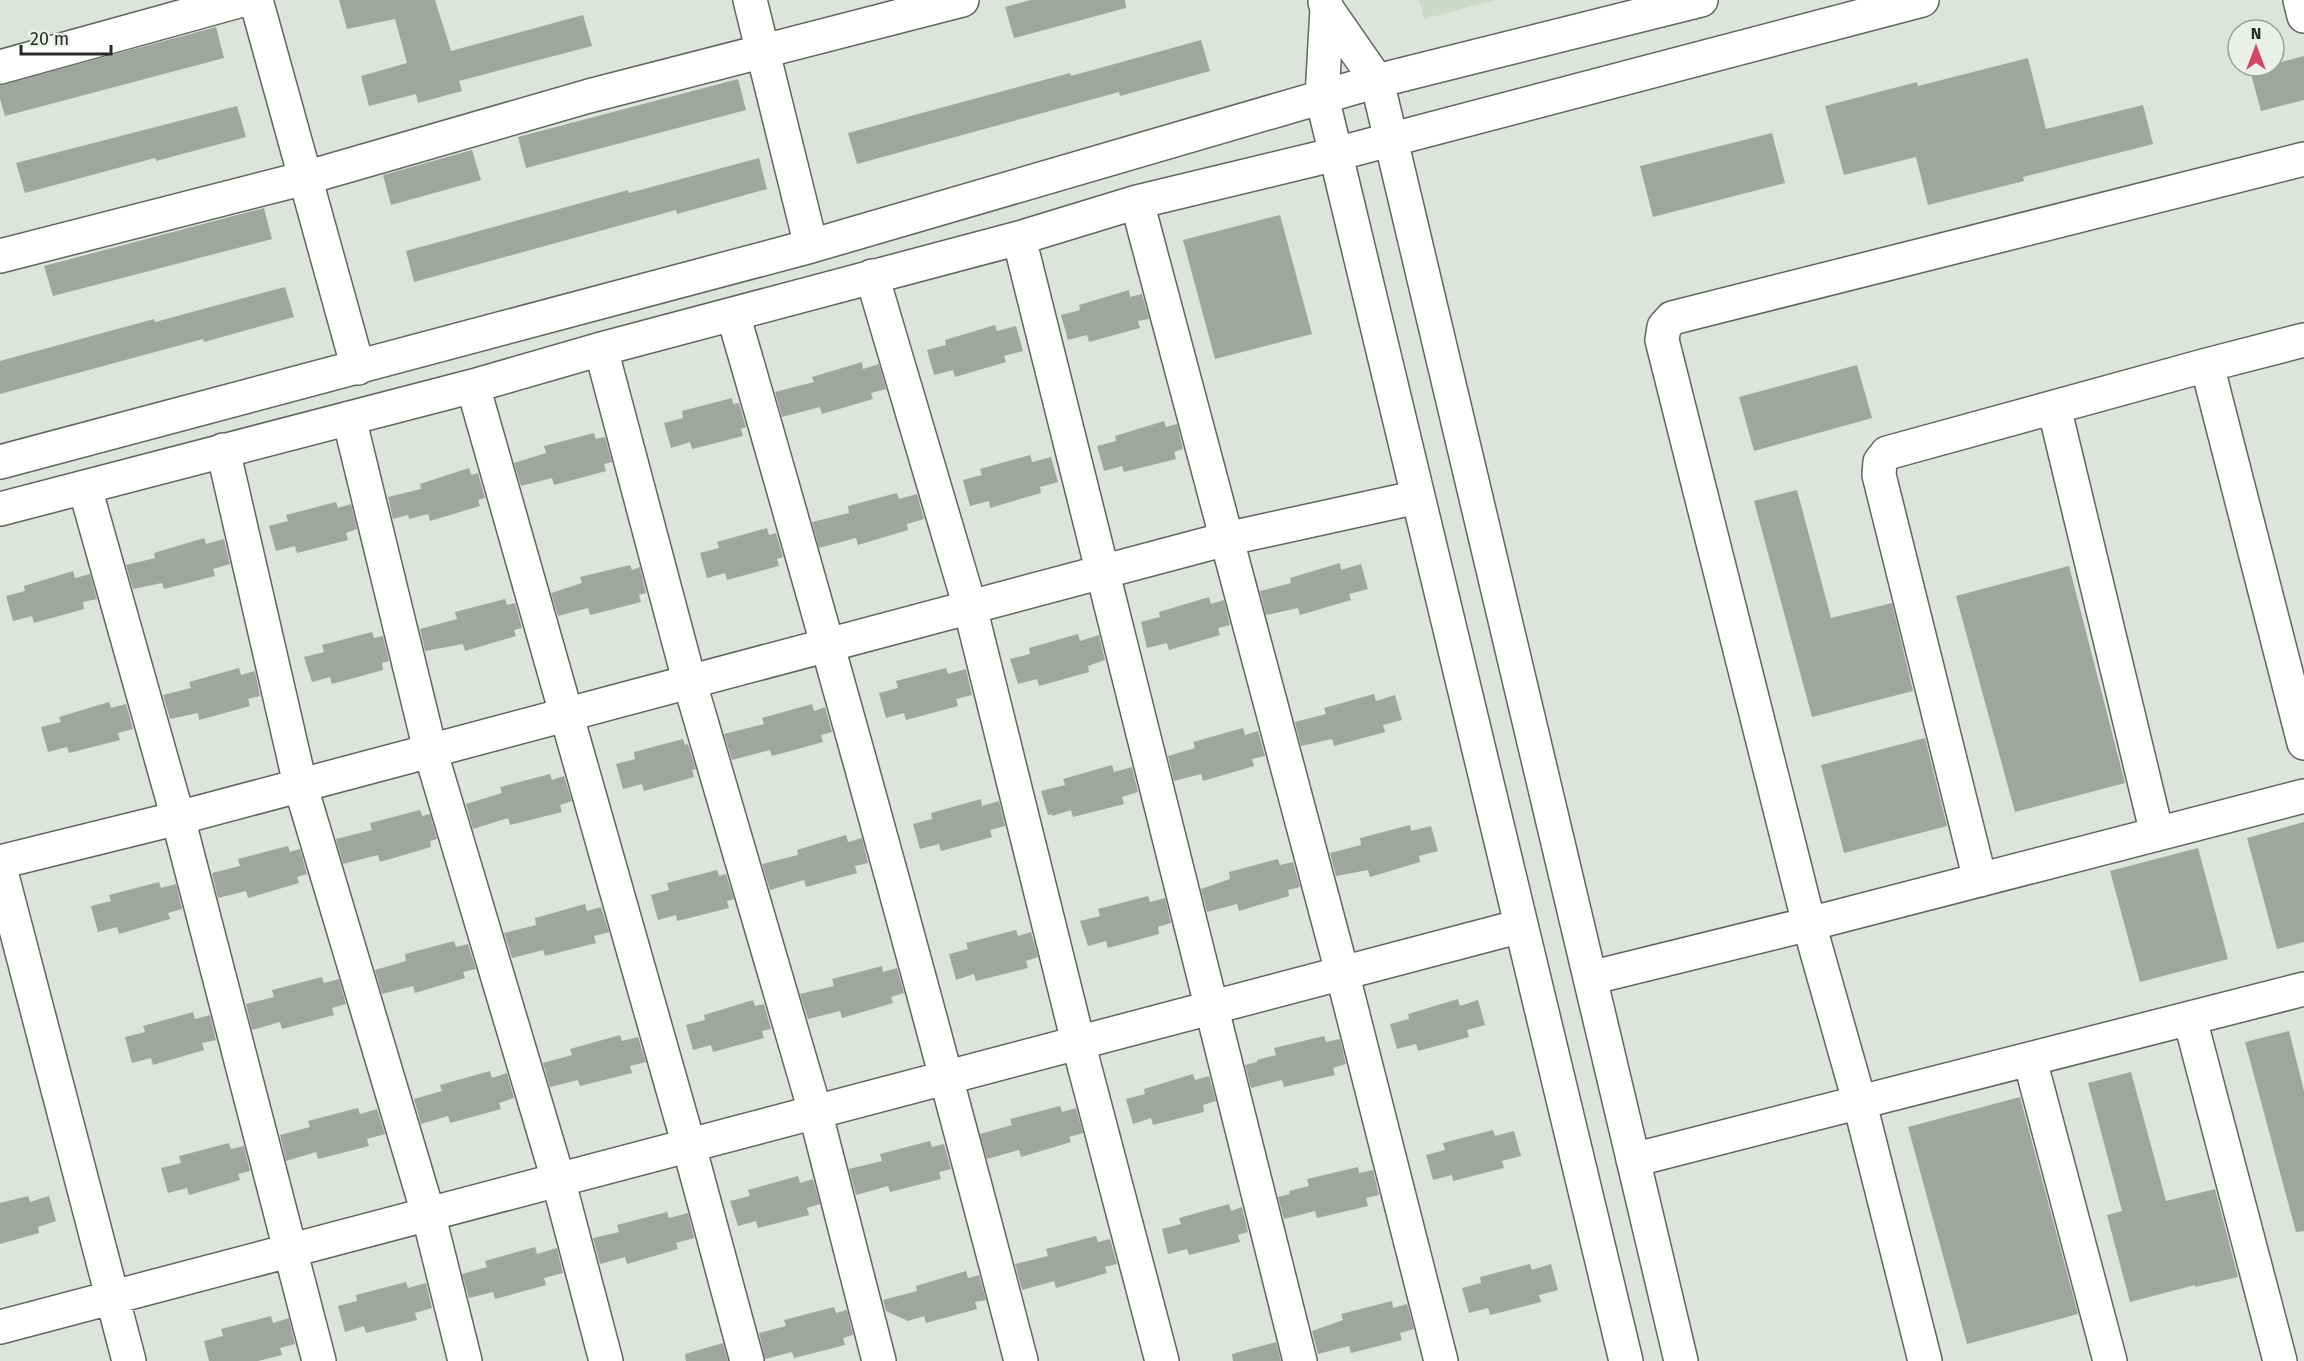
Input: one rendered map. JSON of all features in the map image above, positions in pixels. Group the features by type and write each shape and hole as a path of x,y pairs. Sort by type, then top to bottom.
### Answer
{"street":[{"path":"0,67 242,0"},
{"path":"256,0 358,368"},
{"path":"750,0 811,246"},
{"path":"0,256 305,178 589,96 962,0"},
{"path":"0,462 811,246 1377,81 1701,0"},
{"path":"0,509 473,386 601,349 1019,238 1137,202 1336,154 1922,0"},
{"path":"2300,0 2304,16"},
{"path":"1326,4 1377,81 1681,1361"},
{"path":"1326,4 1322,97 1626,1361"},
{"path":"1925,1361 1860,1104 1809,924 1662,340 1664,327 1672,318 2304,159"},
{"path":"1137,202 1342,972 1441,1361"},
{"path":"1019,238 1300,1361"},
{"path":"872,276 970,608 1078,1042 1162,1361"},
{"path":"733,314 829,644 1022,1361"},
{"path":"1980,880 1878,475 1880,462 1887,453 2304,340"},
{"path":"601,349 689,680 815,1111 879,1361"},
{"path":"2207,365 2304,742"},
{"path":"473,386 689,1146 747,1361"},
{"path":"2054,407 2157,834"},
{"path":"349,418 430,750 558,1179 606,1361"},
{"path":"223,450 300,784 428,1213 465,1361"},
{"path":"85,488 178,818 319,1361"},
{"path":"0,862 178,818 567,715 689,680 1226,539 1418,497"},
{"path":"1590,978 2304,796"},
{"path":"0,868 129,1361"},
{"path":"0,1327 1521,926"},
{"path":"1633,1160 2304,989"},
{"path":"2190,1019 2280,1361"},
{"path":"2030,1059 2110,1361"}],"shaded area":[{"path":"1419,0 1495,0 1424,19"}],"building":[{"path":"339,0 435,0 451,51 583,15 592,46 459,81 462,91 418,103 416,94 369,106 361,76 407,63 395,19 347,29"},
{"path":"1031,0 1125,0 1126,8 1014,38 1005,7"},
{"path":"216,27 224,58 5,116 0,99 0,85"},
{"path":"1201,40 1210,71 1120,96 1119,92 857,164 848,133"},
{"path":"2304,56 2304,100 2261,111 2252,78 2286,78 2286,61"},
{"path":"2028,58 2046,129 2143,105 2153,144 2023,177 2024,181 1928,205 1916,157 1844,175 1825,106 1917,82 1918,86"},
{"path":"738,79 746,110 526,168 518,137"},
{"path":"237,106 246,137 156,161 155,158 25,193 16,163"},
{"path":"1772,133 1785,183 1653,217 1640,166"},
{"path":"472,150 481,180 391,205 383,175"},
{"path":"759,158 767,189 677,214 676,210 414,282 406,251 628,190 629,193"},
{"path":"264,208 272,239 53,296 44,266"},
{"path":"1280,215 1312,334 1215,359 1183,240"},
{"path":"285,287 294,317 0,394 0,361 154,319 155,322"},
{"path":"1129,290 1130,297 1142,294 1149,319 1138,321 1140,328 1089,342 1087,335 1068,340 1061,315 1080,310 1079,305"},
{"path":"995,325 997,331 1016,326 1023,351 1004,356 1006,362 955,377 953,370 934,375 927,350 946,345 945,340"},
{"path":"862,362 863,369 879,364 886,389 871,393 873,399 822,414 820,407 782,417 775,392 814,382 812,377"},
{"path":"1857,365 1872,418 1754,451 1739,397"},
{"path":"732,398 733,404 739,403 746,427 741,429 743,436 692,449 690,442 671,448 664,423 683,418 682,411"},
{"path":"1164,421 1166,427 1177,424 1183,449 1174,452 1176,459 1124,472 1122,466 1104,471 1097,446 1116,441 1115,436"},
{"path":"594,433 596,439 605,437 612,462 604,464 606,471 554,485 552,478 521,486 514,463 546,453 544,446"},
{"path":"1030,455 1032,462 1051,457 1058,482 1040,487 1041,493 990,508 989,501 970,506 963,480 982,475 980,469"},
{"path":"469,468 471,475 478,473 485,498 478,500 480,506 430,521 428,514 409,519 408,515 393,519 388,497 421,489 420,484"},
{"path":"1797,490 1831,618 1892,603 1913,691 1812,717 1754,501"},
{"path":"897,493 899,499 917,494 924,519 907,524 908,530 858,545 856,538 819,548 812,522 849,513 848,506"},
{"path":"336,502 338,508 351,504 357,529 346,533 348,540 297,553 295,546 276,551 269,526 288,521 286,515"},
{"path":"767,528 769,535 776,533 783,557 777,559 779,566 727,580 725,573 707,578 700,553 719,548 717,542"},
{"path":"204,538 206,544 224,539 230,564 213,569 215,576 164,589 162,583 133,589 126,565 155,558 154,553"},
{"path":"1340,563 1341,570 1361,564 1368,589 1349,594 1351,600 1300,615 1298,608 1266,615 1260,591 1291,583 1290,578"},
{"path":"630,565 632,570 640,567 646,593 639,595 641,602 590,615 588,608 558,616 551,593 582,583 580,577"},
{"path":"2069,566 2125,783 2015,812 1956,596"},
{"path":"73,571 75,578 90,574 97,599 83,602 84,609 34,623 32,616 13,621 6,596 25,591 24,586"},
{"path":"1209,597 1211,604 1224,600 1230,625 1218,628 1220,635 1169,650 1167,643 1147,648 1141,622 1160,617 1159,612"},
{"path":"505,599 507,605 515,603 522,628 514,630 516,636 465,651 463,644 425,651 420,629 457,619 455,612"},
{"path":"372,632 374,638 383,636 389,661 382,663 383,670 332,684 330,677 312,682 304,657 324,652 322,645"},
{"path":"1078,634 1080,641 1099,635 1105,660 1088,666 1089,672 1039,686 1037,679 1018,684 1010,659 1030,654 1029,648"},
{"path":"239,668 241,675 255,671 260,696 248,699 250,706 199,720 198,713 170,719 163,695 191,688 189,682"},
{"path":"946,668 948,674 966,669 972,695 956,699 958,706 906,720 904,713 886,718 879,693 898,688 896,681"},
{"path":"1374,694 1376,701 1395,695 1402,720 1383,725 1385,732 1334,746 1332,739 1301,746 1295,722 1326,714 1324,708"},
{"path":"109,702 111,708 126,704 133,729 118,733 120,740 69,753 67,747 48,752 41,727 61,722 59,717"},
{"path":"812,704 814,711 825,707 832,732 821,735 823,742 772,756 770,750 732,760 724,734 764,724 762,718"},
{"path":"1243,728 1245,735 1258,731 1265,756 1252,759 1254,766 1203,781 1201,774 1174,781 1168,756 1195,748 1193,742"},
{"path":"1925,738 1947,826 1844,853 1821,765"},
{"path":"683,739 685,745 688,744 696,769 692,770 694,777 644,791 642,784 623,789 616,764 635,759 634,752"},
{"path":"1112,765 1114,772 1132,767 1138,792 1122,797 1124,804 1073,817 1071,810 1052,816 1052,814 1048,815 1041,791 1065,785 1063,779"},
{"path":"550,774 552,780 564,776 572,801 560,805 562,812 510,825 508,818 473,829 466,804 502,793 500,787"},
{"path":"981,799 982,806 999,801 1005,826 990,830 992,837 941,851 939,844 920,849 913,824 932,819 931,813"},
{"path":"420,810 422,816 430,814 437,839 430,841 431,847 380,862 378,855 343,864 336,839 372,830 370,823"},
{"path":"2304,822 2304,942 2277,949 2247,838"},
{"path":"1410,825 1411,831 1431,826 1438,851 1419,856 1420,862 1370,877 1368,870 1336,876 1330,853 1361,845 1360,838"},
{"path":"846,835 848,842 862,838 868,863 855,866 857,873 806,887 804,880 770,890 762,864 798,855 797,850"},
{"path":"288,846 290,852 300,849 307,874 297,877 299,883 248,898 246,891 218,898 212,873 240,866 238,859"},
{"path":"2198,848 2228,959 2140,982 2110,871"},
{"path":"1278,859 1280,865 1293,862 1300,887 1288,890 1289,896 1239,911 1237,904 1207,912 1201,889 1230,879 1229,872"},
{"path":"717,870 719,876 726,874 734,899 727,901 729,908 677,921 676,915 658,920 651,895 669,890 667,883"},
{"path":"159,882 161,888 176,884 182,909 168,913 170,919 119,934 117,927 98,932 91,906 111,901 109,895"},
{"path":"1148,896 1150,902 1165,898 1171,923 1158,927 1159,934 1108,948 1106,941 1088,946 1080,921 1100,916 1098,909"},
{"path":"585,904 587,911 601,907 609,932 594,936 596,943 545,956 543,950 512,958 504,933 536,925 535,918"},
{"path":"1016,930 1018,936 1031,932 1038,957 1026,961 1028,968 976,981 974,974 956,980 949,954 968,949 966,943"},
{"path":"454,941 456,947 468,944 476,969 463,972 465,978 415,993 413,986 382,994 375,970 406,961 405,954"},
{"path":"882,966 883,972 897,968 904,993 891,997 893,1003 842,1018 840,1011 808,1019 800,994 834,986 832,979"},
{"path":"322,977 324,983 339,979 346,1004 332,1008 334,1015 282,1029 280,1022 252,1030 246,1004 274,997 272,990"},
{"path":"1458,999 1460,1006 1478,1000 1485,1025 1467,1030 1469,1037 1418,1051 1416,1044 1397,1049 1390,1024 1409,1019 1408,1014"},
{"path":"753,1000 755,1006 764,1004 771,1029 762,1031 764,1038 713,1052 711,1045 693,1050 686,1025 705,1020 704,1015"},
{"path":"193,1012 195,1019 210,1015 216,1040 202,1043 204,1050 153,1065 151,1058 132,1063 125,1037 145,1032 143,1026"},
{"path":"2289,1031 2304,1091 2304,1231 2296,1232 2245,1042"},
{"path":"620,1035 622,1041 638,1037 646,1062 630,1066 632,1073 580,1086 578,1080 550,1087 543,1063 572,1055 570,1049"},
{"path":"1324,1036 1326,1042 1340,1039 1346,1064 1333,1068 1335,1075 1284,1087 1282,1080 1251,1088 1245,1065 1276,1055 1274,1048"},
{"path":"490,1071 492,1078 507,1073 514,1098 499,1103 501,1109 450,1123 448,1116 421,1124 414,1099 442,1091 440,1085"},
{"path":"2131,1072 2166,1201 2215,1189 2238,1277 2195,1287 2195,1285 2130,1302 2107,1215 2122,1211 2088,1083"},
{"path":"1193,1074 1195,1080 1209,1076 1216,1101 1203,1105 1204,1112 1153,1125 1151,1118 1133,1124 1126,1099 1145,1094 1144,1089"},
{"path":"2020,1097 2078,1314 1967,1344 1908,1127"},
{"path":"1060,1106 1062,1112 1076,1108 1083,1133 1069,1137 1071,1142 1021,1157 1019,1150 987,1159 980,1134 1012,1125 1010,1119"},
{"path":"358,1108 360,1114 377,1109 385,1134 367,1139 369,1146 318,1159 316,1152 286,1161 280,1135 310,1127 308,1121"},
{"path":"1493,1130 1495,1136 1514,1131 1521,1156 1502,1161 1504,1168 1453,1181 1452,1175 1433,1180 1426,1155 1445,1150 1443,1143"},
{"path":"930,1141 932,1147 944,1144 951,1169 939,1172 941,1179 890,1192 888,1186 856,1195 849,1169 882,1161 880,1154"},
{"path":"229,1143 231,1149 244,1146 250,1171 238,1174 240,1180 189,1195 187,1188 168,1193 161,1168 181,1163 179,1156"},
{"path":"1358,1167 1359,1173 1373,1170 1379,1195 1366,1198 1368,1206 1317,1218 1315,1211 1284,1219 1278,1197 1290,1194 1289,1191 1309,1186 1307,1179"},
{"path":"798,1176 800,1183 813,1179 820,1204 807,1208 809,1215 758,1228 756,1221 738,1226 730,1201 750,1196 748,1190"},
{"path":"28,1196 30,1202 49,1196 56,1221 38,1227 39,1233 0,1244 0,1203"},
{"path":"1229,1204 1231,1211 1242,1207 1248,1232 1238,1235 1240,1242 1189,1255 1187,1249 1168,1254 1162,1229 1181,1224 1179,1218"},
{"path":"667,1212 669,1218 688,1213 694,1238 676,1243 678,1249 627,1264 625,1257 600,1264 593,1238 619,1232 617,1225"},
{"path":"1096,1236 1098,1242 1110,1239 1117,1264 1105,1267 1107,1273 1056,1288 1054,1281 1022,1290 1015,1264 1048,1256 1046,1249"},
{"path":"535,1247 537,1254 557,1248 563,1273 544,1278 546,1285 495,1299 493,1292 469,1298 462,1274 487,1267 485,1261"},
{"path":"1530,1264 1532,1270 1551,1264 1558,1290 1539,1295 1541,1302 1490,1315 1488,1308 1469,1313 1462,1288 1481,1283 1480,1277"},
{"path":"966,1271 968,1278 979,1275 986,1300 975,1302 977,1309 926,1323 924,1316 908,1321 886,1311 883,1300 917,1291 916,1286"},
{"path":"406,1282 408,1288 426,1283 432,1308 415,1313 417,1320 366,1333 364,1326 345,1332 338,1306 357,1301 356,1295"},
{"path":"1392,1301 1393,1308 1407,1304 1414,1329 1400,1333 1402,1340 1351,1353 1349,1346 1318,1354 1312,1331 1343,1320 1341,1314"},
{"path":"834,1307 836,1313 847,1310 853,1335 843,1338 845,1345 794,1358 792,1352 765,1359 759,1333 786,1326 784,1320"},
{"path":"271,1316 273,1323 289,1318 295,1344 280,1348 282,1355 258,1361 209,1361 204,1341 223,1336 221,1329"},
{"path":"1276,1342 1281,1361 1233,1361 1232,1354"},
{"path":"723,1343 728,1361 686,1361 685,1354"}]}
